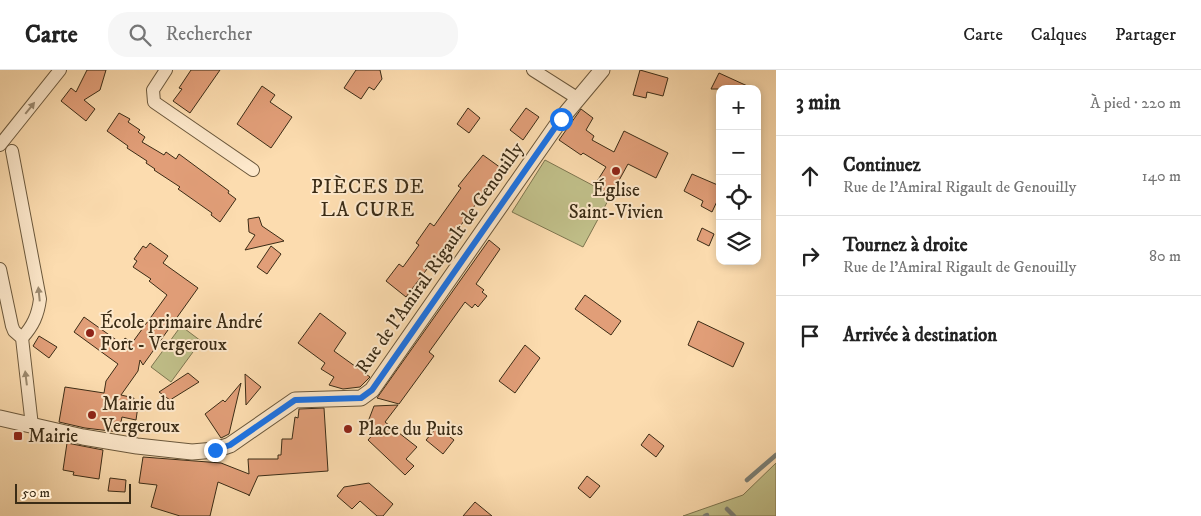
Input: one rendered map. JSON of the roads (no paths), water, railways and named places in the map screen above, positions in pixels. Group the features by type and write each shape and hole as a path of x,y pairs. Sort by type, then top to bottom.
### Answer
{"street":[{"path":"0,145 60,70"},
{"path":"166,70 153,90 154,102 254,170"},
{"path":"533,70 577,98"},
{"name":"Rue de l'Amiral Rigault de Genouilly","path":"0,418 137,446 192,452 215,450 230,445 295,400 361,398 372,390 577,98 602,70"},
{"path":"12,151 40,299 38,315 22,338"},
{"path":"0,269 12,326 14,331 22,338 32,426"}],"waterway":[{"path":"747,480 776,455"},
{"path":"727,509 734,516"}],"place":[{"name":"Église Saint-Vivien","path":"616,171"},
{"name":"École primaire André Fort - Vergeroux","path":"90,333"},
{"name":"Mairie du Vergeroux","path":"92,415"},
{"name":"Place du Puits","path":"348,429"},
{"name":"Mairie","path":"18,436"}],"district":[{"name":"PIÈCES DE LA CURE","path":"368,198"}]}
